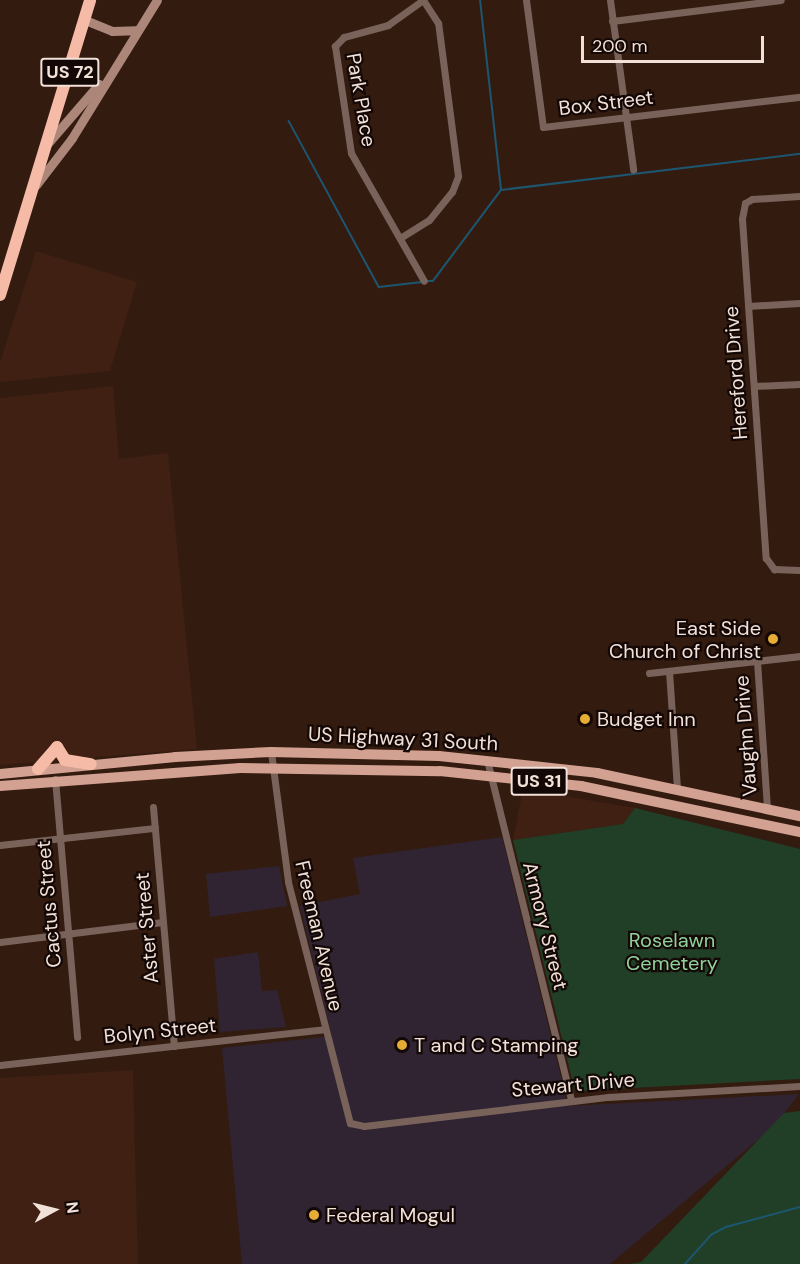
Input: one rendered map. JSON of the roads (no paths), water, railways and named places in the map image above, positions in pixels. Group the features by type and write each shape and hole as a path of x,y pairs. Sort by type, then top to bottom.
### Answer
{"highway":[{"name":"US 72","path":"0,295 36,185 90,0"},
{"path":"38,769 57,747 65,760 91,764"}],"main road":[{"name":"US Highway 31 South","path":"0,774 91,764 271,752 487,760 677,788 800,816"},
{"name":"US Highway 31 South","path":"0,786 273,766 492,775 635,795 800,832"}],"street":[{"path":"36,185 72,138 136,30 157,0"},
{"path":"400,238 429,220 452,192 458,176 438,24 423,0"},
{"name":"Park Place","path":"423,0 388,25 344,37 335,46 351,153 424,281"},
{"name":"Box Street","path":"526,0 543,127 800,97"},
{"path":"610,0 633,169"},
{"path":"612,21 781,0"},
{"path":"85,20 112,31 136,30"},
{"path":"48,143 121,56"},
{"name":"Hereford Drive","path":"800,196 745,203 742,219 766,558 774,569 800,570"},
{"path":"748,306 800,303"},
{"path":"754,386 800,384"},
{"path":"649,673 800,656"},
{"name":"Vaughn Drive","path":"757,661 767,808"},
{"path":"669,671 677,788"},
{"name":"Freeman Avenue","path":"271,752 288,882 350,1123"},
{"name":"Armory Street","path":"487,760 572,1100"},
{"name":"Cactus Street","path":"55,768 77,1037"},
{"name":"Aster Street","path":"153,807 174,1046"},
{"path":"0,845 155,828"},
{"path":"0,942 163,922"},
{"name":"Bolyn Street","path":"0,1065 324,1029"},
{"name":"Stewart Drive","path":"350,1123 364,1126 572,1100 800,1086"}],"waterway":[{"path":"427,281 433,281 501,190 480,0"},
{"path":"289,121 379,287 422,282"},
{"path":"501,190 800,154"},
{"path":"685,1264 711,1235 726,1227 800,1207"}],"place":[{"name":"East Side Church of Christ","path":"773,639"},
{"name":"Budget Inn","path":"585,719"},
{"name":"T and C Stamping","path":"402,1045"},
{"name":"Federal Mogul","path":"314,1215"}],"park label":[{"name":"Roselawn Cemetery","path":"672,952"}]}
